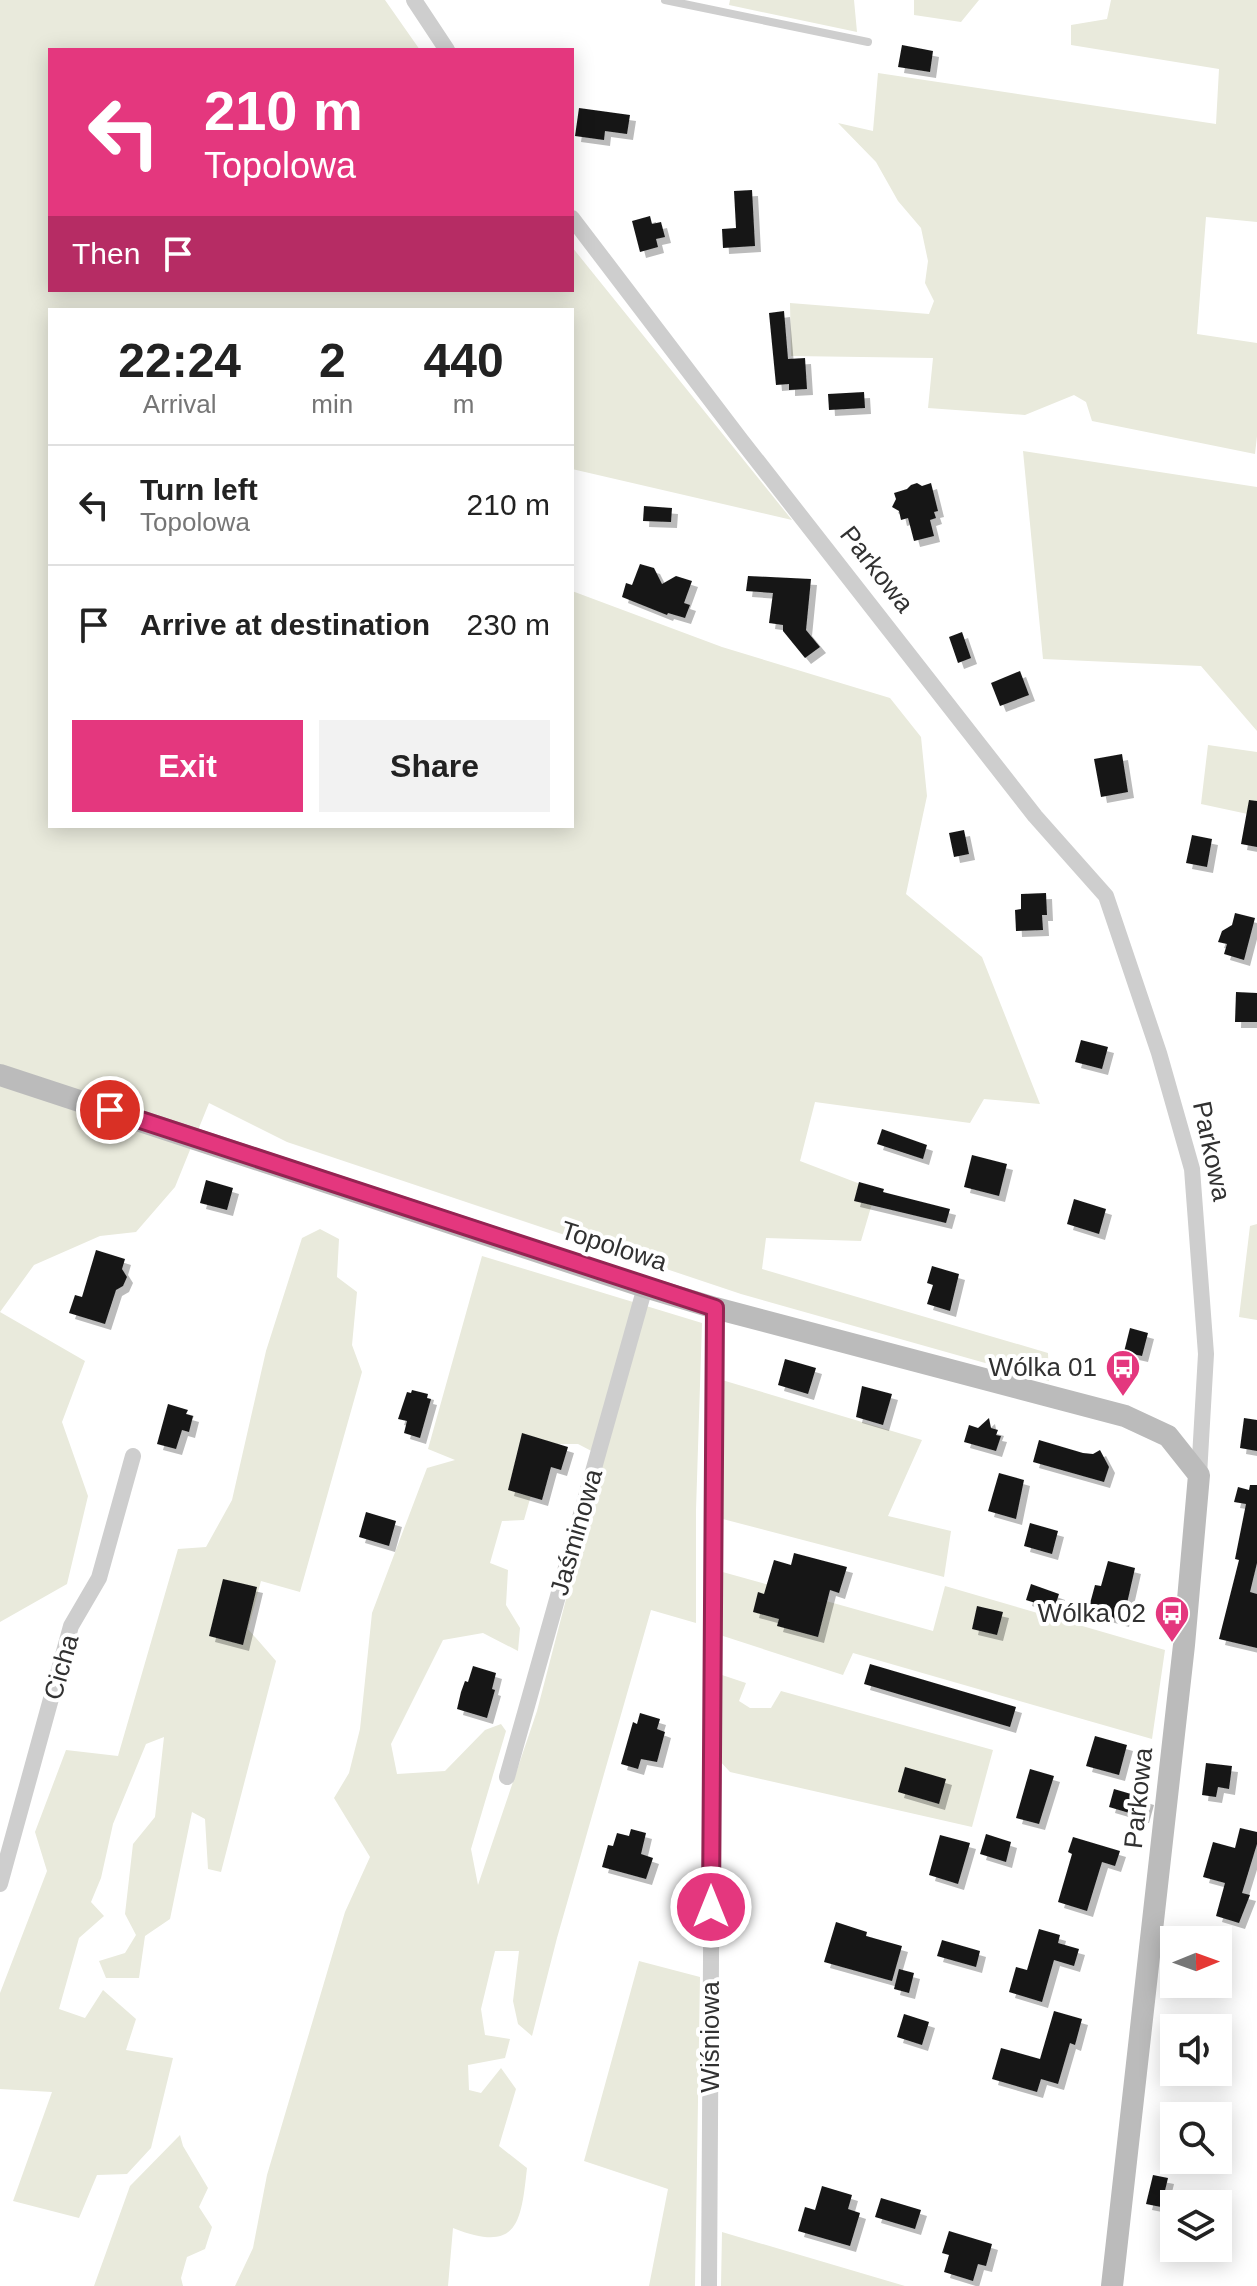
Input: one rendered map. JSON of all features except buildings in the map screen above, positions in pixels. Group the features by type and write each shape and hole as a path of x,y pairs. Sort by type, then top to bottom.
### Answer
{"street":[{"path":"414,0 446,48"},
{"name":"Parkowa","path":"574,221 1035,816 1106,896 1159,1053 1192,1169 1206,1354 1199,1475 1182,1661 1112,2286"},
{"name":"Topolowa","path":"0,1075 645,1287 1125,1416 1168,1436 1199,1475"},
{"name":"Jaśminowa","path":"507,1777 645,1287"},
{"name":"Wiśniowa","path":"709,2286 715,1308"},
{"name":"Cicha","path":"0,1884 71,1626 99,1578 133,1456"}],"lane":[{"path":"665,0 868,42"}],"shaded area":[{"path":"0,0 385,0 419,48 48,48 48,292 574,292 574,249 792,520 574,469 574,308 48,308 48,828 574,828 574,592 722,647 890,698 921,737 927,796 906,894 982,957 1040,1104 984,1099 970,1123 815,1102 800,1161 876,1190 861,1241 766,1238 762,1269 1048,1353 1049,1381 741,1294 287,1142 209,1103 175,1187 136,1232 100,1236 34,1265 0,1312"},
{"path":"730,0 854,0 857,32 729,5"},
{"path":"914,0 979,0 961,22 914,15"},
{"path":"1111,0 1257,0 1257,222 1206,217 1197,334 1257,343 1255,454 1092,421 1086,402 1074,395 1025,415 928,408 933,358 791,356 790,303 929,314 934,301 925,283 928,261 921,228 898,201 876,162 838,123 873,131 878,73 1216,124 1219,69 1071,45 1071,25 1107,19"},
{"path":"1023,451 1257,487 1257,731 1201,666 1043,659"},
{"path":"1208,745 1257,752 1257,816 1201,804"},
{"path":"1257,1224 1257,1320 1239,1317 1250,1226"},
{"path":"320,1229 339,1239 337,1277 357,1292 352,1345 362,1372 300,1592 261,1581 248,1629 276,1661 221,1872 208,1869 205,1819 192,1812 170,1919 145,1936 139,1978 106,1978 99,1961 125,1953 136,1935 125,1914 133,1844 155,1817 164,1737 146,1744 113,1824 101,1878 91,1902 104,1916 79,1938 59,2009 85,2018 103,1990 136,2019 126,2050 173,2058 151,2148 127,2174 97,2175 79,2218 13,2201 52,2092 0,2089 0,1993 47,1871 35,1832 66,1750 118,1756 178,1549 206,1547 232,1500 266,1351 302,1238"},
{"path":"482,1256 702,1323 696,1623 651,1610 532,2036 518,2024 513,2001 519,1951 495,1951 481,2009 485,2035 510,2039 505,2058 468,2065 469,2090 481,2093 501,2068 516,2089 499,2146 527,2168 518,2218 503,2235 491,2237 453,2228 448,2286 235,2286 253,2248 267,2175 345,1912 370,1857 334,1798 349,1773 360,1729 372,1613 427,1468 455,1460 428,1449","holes":["559,1444 578,1444 603,1457 537,1711 478,1885 471,1849 506,1731 501,1724 485,1730 445,1771 397,1774 391,1744 443,1640 483,1633 518,1651 520,1628 506,1605 508,1570 490,1563 502,1521 524,1520 543,1453"]},
{"path":"0,1312 85,1361 62,1422 88,1496 67,1584 0,1622"},
{"path":"722,1380 922,1440 888,1516 951,1531 944,1577 719,1518"},
{"path":"719,1571 933,1631 945,1586 1165,1650 1152,1739 853,1653 843,1675 720,1635"},
{"path":"719,1674 746,1683 739,1701 750,1708 771,1708 781,1691 993,1750 972,1827 730,1772 718,1759"},
{"path":"639,1961 700,1977 695,2286 649,2286 668,2189 584,2161"},
{"path":"180,2135 183,2146 208,2188 199,2207 212,2227 205,2249 187,2257 181,2278 183,2286 94,2286 130,2186"},
{"path":"722,2232 905,2286 721,2286"}],"place":[{"name":"Wólka 01","path":"1123,1398"},
{"name":"Wólka 02","path":"1172,1644"}],"route":[{"path":"110,1110 715,1308 711,1907"}]}
